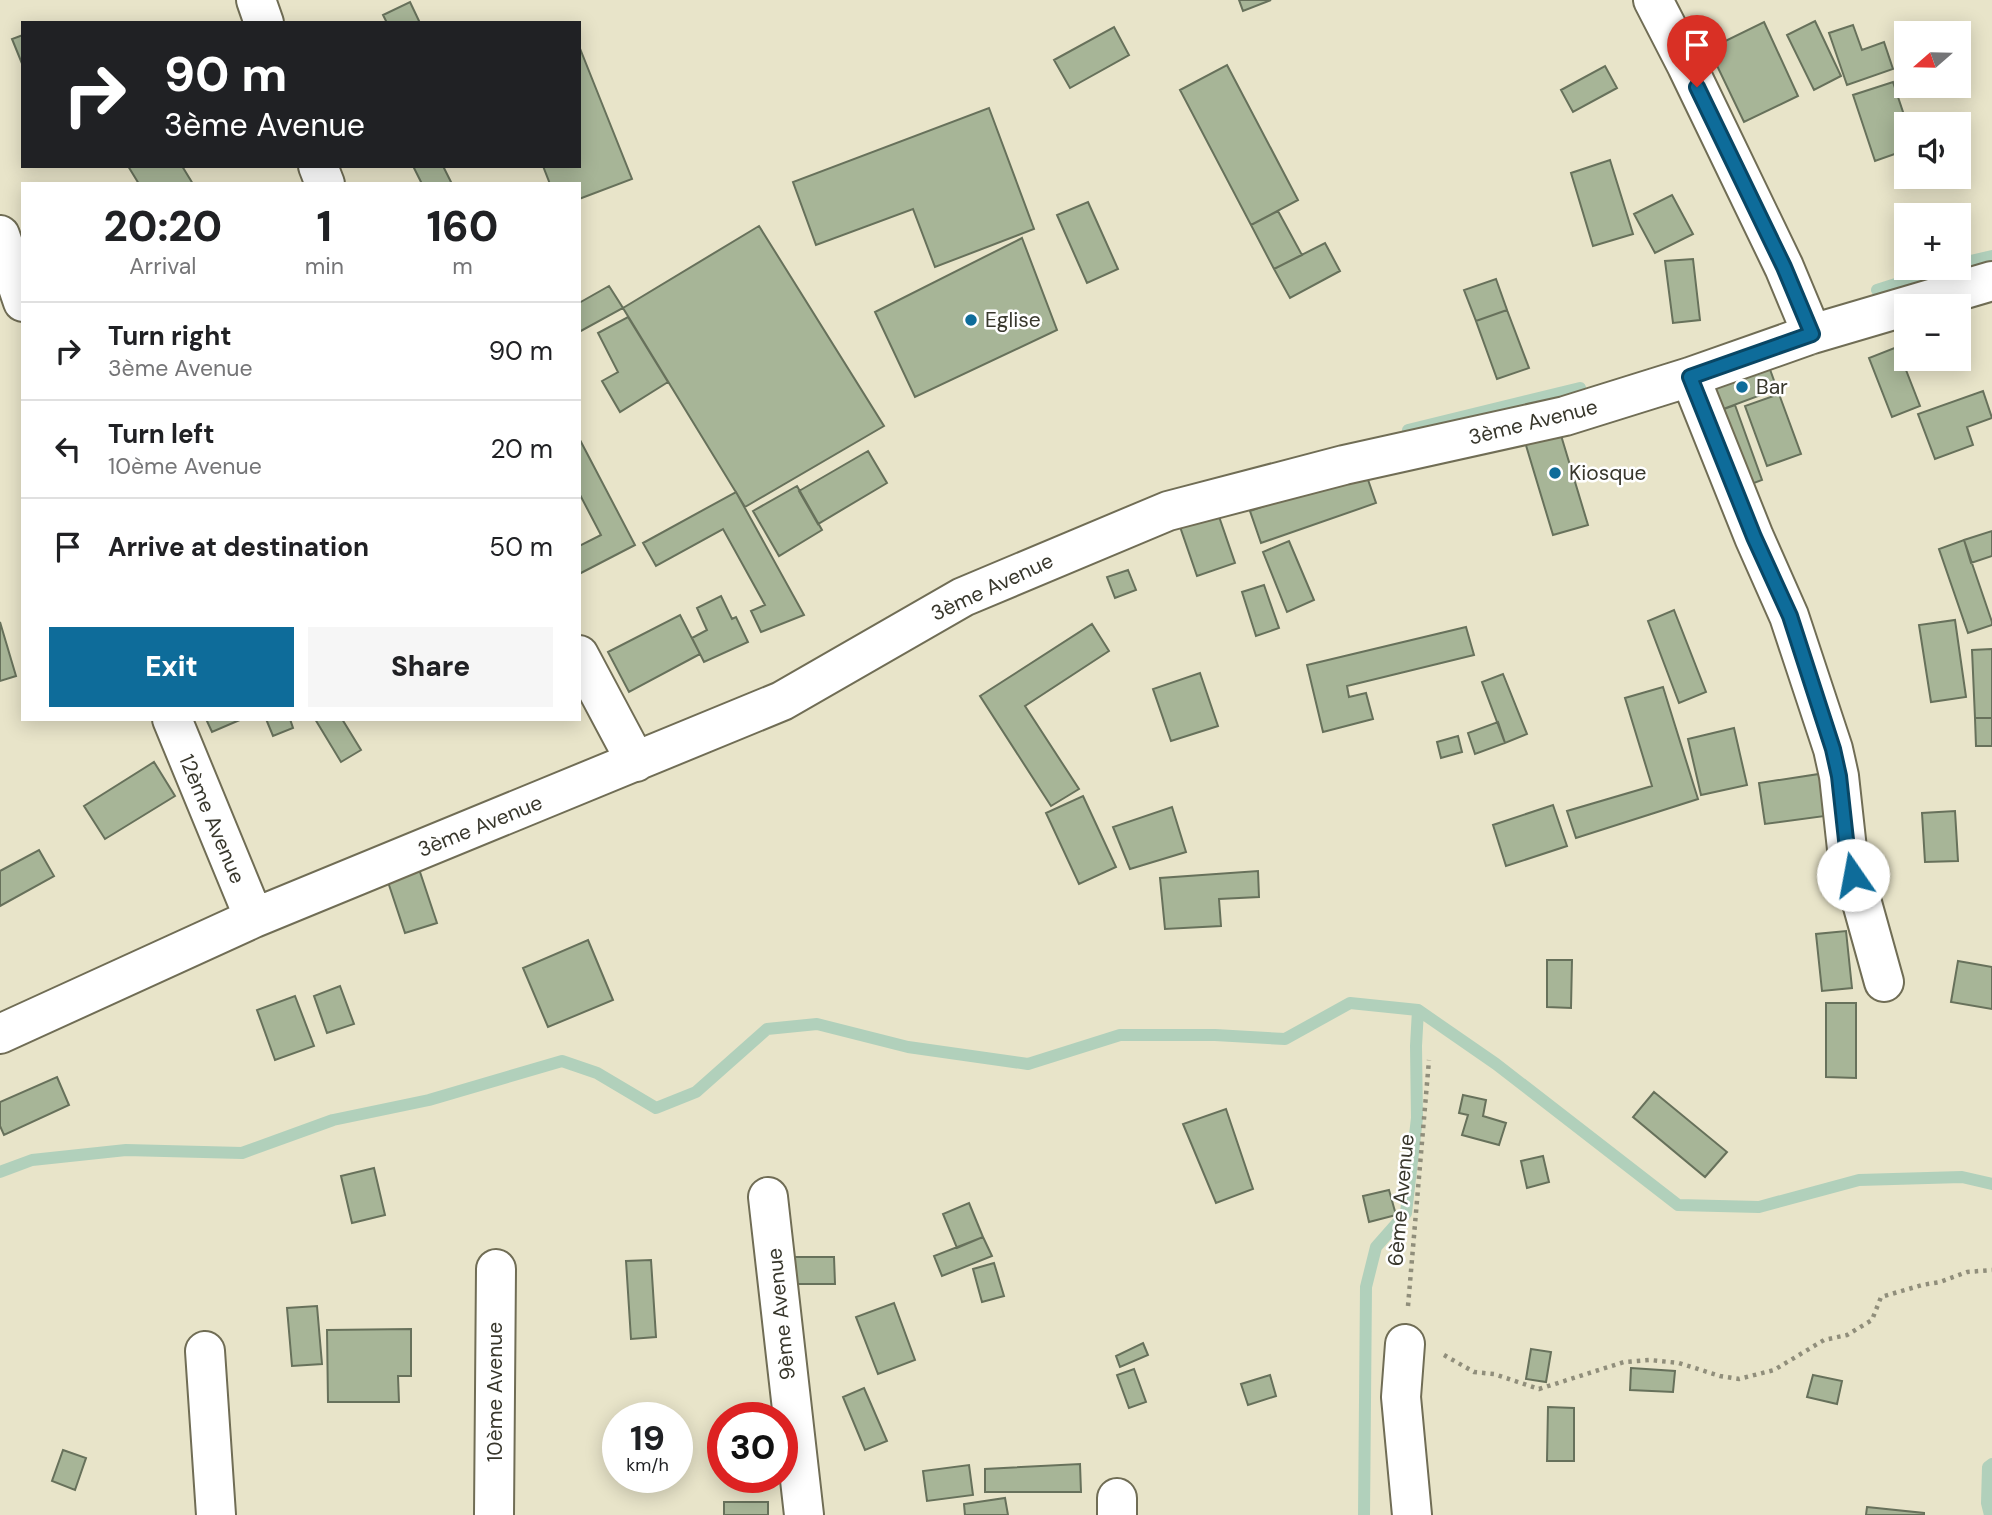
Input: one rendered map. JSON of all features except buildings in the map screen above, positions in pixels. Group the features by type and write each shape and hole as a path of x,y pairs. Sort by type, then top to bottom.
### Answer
{"street":[{"path":"256,0 263,21"},
{"path":"1653,0 1688,66 1784,267 1812,334"},
{"path":"0,235 21,296"},
{"name":"3ème Avenue","path":"0,1034 254,918 782,701 963,597 1168,511 1344,465 1565,416 1690,377 1812,334 1992,281"},
{"path":"1690,377 1754,537 1790,616 1833,749 1839,776 1847,849 1884,982"},
{"path":"581,659 636,762"},
{"name":"12ème Avenue","path":"173,721 254,918"},
{"name":"9ème Avenue","path":"768,1197 804,1515"},
{"name":"10ème Avenue","path":"495,1515 496,1269"},
{"path":"1405,1344 1401,1397 1412,1515"},
{"path":"205,1351 216,1515"}],"path":[{"name":"6ème Avenue","path":"1405,1344 1429,1060"},
{"path":"1405,1344 1439,1352 1474,1372 1494,1374 1539,1389 1624,1362 1650,1360 1679,1363 1739,1379 1774,1370 1824,1340 1847,1335 1872,1320 1881,1297 1967,1272 1992,1270"}],"waterway":[{"path":"1971,261 1992,256"},
{"path":"1877,290 1908,280"},
{"path":"1408,430 1580,388"},
{"path":"0,1172 32,1160 126,1150 242,1153 333,1120 429,1100 562,1061 597,1073 656,1108 696,1092 767,1029 817,1024 908,1047 1028,1064 1120,1035 1215,1035 1285,1039 1350,1003 1418,1010 1496,1064 1678,1205 1759,1207 1859,1180 1962,1177 1992,1184"},
{"path":"1364,1515 1366,1287 1376,1247 1406,1213 1417,1118 1418,1010"},
{"path":"1990,1515 1987,1503 1988,1467 1992,1464"}],"place":[{"name":"Eglise","path":"971,320"},
{"name":"Bar","path":"1742,387"},
{"name":"Kiosque","path":"1555,473"}],"route":[{"path":"1697,87 1784,267 1812,334 1690,377 1754,537 1790,616 1833,749 1853,875"}]}
